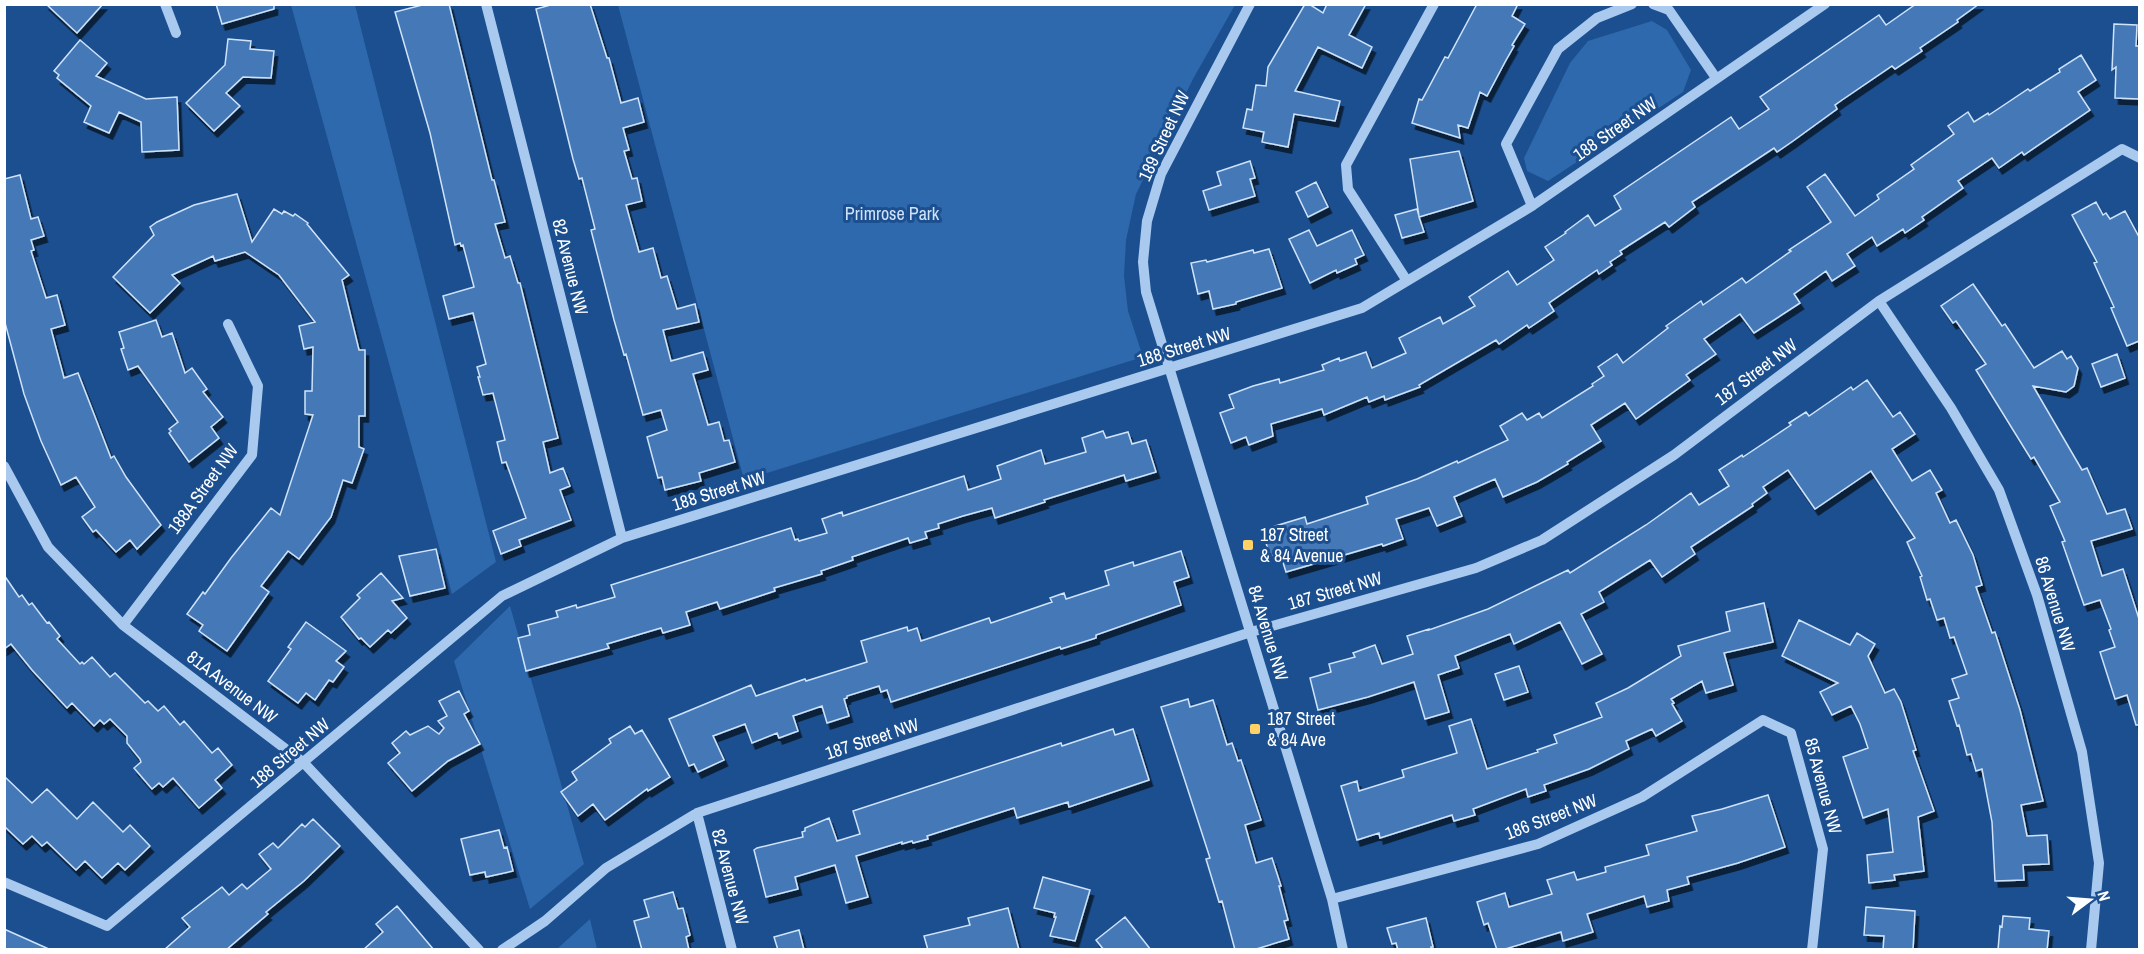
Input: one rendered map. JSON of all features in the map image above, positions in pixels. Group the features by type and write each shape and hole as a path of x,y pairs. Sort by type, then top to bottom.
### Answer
{"street":[{"path":"165,4 176,33"},
{"name":"82 Avenue NW","path":"486,4 622,538"},
{"name":"189 Street NW","path":"1146,292 1143,262 1148,221 1161,174 1250,4"},
{"path":"1407,281 1348,189 1346,165 1434,4"},
{"path":"1532,206 1506,144 1558,50 1597,18 1632,4"},
{"path":"1653,4 1669,10 1716,78"},
{"name":"188 Street NW","path":"4,882 107,926 502,596 622,538 1362,308 1532,206 1825,4"},
{"name":"187 Street NW","path":"502,950 545,921 606,868 697,813 1251,632 1476,568 1542,540 1674,455 1879,301 2122,149 2139,158"},
{"name":"84 Avenue NW","path":"1146,292 1332,899 1344,950"},
{"name":"86 Avenue NW","path":"1879,301 1951,408 2000,490 2037,595 2082,752 2098,852 2091,950"},
{"name":"188A Street NW","path":"123,625 252,455 258,386 228,324"},
{"name":"81A Avenue NW","path":"4,466 48,547 123,625 304,763 480,950"},
{"name":"186 Street NW","path":"1332,899 1538,844 1642,797 1763,720"},
{"name":"85 Avenue NW","path":"1763,720 1791,733 1823,849 1812,950"},
{"name":"82 Avenue NW","path":"697,813 732,950"}],"green space":[{"path":"291,5 355,5 496,562 452,594"},
{"name":"Primrose Park","path":"618,5 1235,5 1193,79 1136,194 1126,240 1124,276 1128,311 1143,357 744,480"},
{"path":"1652,21 1667,30 1691,70 1683,92 1548,181 1527,171 1524,158 1570,63 1588,41"},
{"path":"510,606 584,864 530,909 454,661"},
{"path":"590,919 597,949 557,949"}],"building":[{"path":"46,4 103,4 77,33"},
{"path":"216,4 274,4 274,9 222,24"},
{"path":"426,4 449,4 492,180 494,180 505,222 495,224 505,258 510,256 518,283 520,283 558,438 543,442 550,473 563,468 570,486 560,490 571,520 519,540 521,546 501,554 493,531 526,518 506,462 502,463 497,442 505,440 493,393 483,395 478,377 480,377 477,367 486,364 473,313 449,319 443,296 474,287 463,245 461,246 460,243 455,245 430,133 395,12"},
{"path":"554,4 590,4 607,58 609,58 621,103 638,98 644,122 623,128 629,150 624,151 632,179 637,178 642,201 626,205 639,252 653,248 661,278 667,276 677,309 695,304 699,322 663,330 671,361 703,352 708,370 693,374 708,425 719,422 724,441 729,440 735,462 699,473 701,481 665,490 662,477 658,478 647,437 667,430 661,410 643,415 614,320 591,230 595,229 582,178 579,179 573,159 536,9"},
{"path":"1305,4 1323,13 1327,4 1366,4 1349,35 1372,47 1362,68 1318,47 1295,91 1340,101 1335,121 1294,114 1288,147 1262,142 1264,132 1243,128 1247,109 1252,110 1256,85 1266,86 1268,67"},
{"path":"1477,4 1518,4 1512,16 1525,24 1487,96 1480,92 1468,128 1458,125 1460,138 1412,123 1419,99 1422,100 1445,57 1448,58"},
{"path":"1916,4 1979,4 1957,20 1958,22 1920,48 1922,51 1895,69 1892,66 1835,105 1837,109 1793,141 1777,152 1774,148 1692,202 1695,207 1669,227 1665,222 1620,251 1622,254 1610,262 1612,265 1599,274 1597,270 1549,303 1554,311 1529,328 1527,325 1499,344 1496,340 1419,385 1420,387 1385,400 1384,396 1369,402 1367,397 1324,415 1322,409 1271,424 1273,436 1249,445 1246,437 1231,443 1220,413 1234,408 1229,395 1279,379 1280,383 1324,370 1322,365 1339,358 1340,361 1366,352 1372,368 1406,353 1399,338 1440,317 1443,324 1475,306 1469,297 1508,271 1517,285 1554,260 1545,247 1588,215 1595,226 1621,209 1614,196 1731,117 1739,129 1769,109 1760,97 1879,15 1886,25"},
{"path":"2114,24 2137,25 2139,99 2115,98 2116,67 2112,70"},
{"path":"228,39 251,41 250,49 274,51 271,78 243,77 226,93 240,106 214,131 186,103 225,65"},
{"path":"80,40 107,63 96,76 146,99 177,97 179,150 142,152 141,122 119,112 109,133 84,122 91,106 57,78 59,75 54,71"},
{"path":"2081,55 2096,80 2078,92 2090,110 2024,155 2022,152 1999,168 1992,158 1958,181 1963,188 1922,217 1924,220 1905,233 1903,229 1877,246 1872,237 1847,254 1855,266 1832,281 1826,271 1794,294 1800,303 1754,333 1740,314 1704,339 1716,354 1686,375 1690,380 1636,419 1625,403 1591,425 1601,441 1567,462 1568,464 1537,482 1503,497 1495,479 1454,497 1462,516 1437,526 1429,508 1396,519 1403,539 1383,546 1382,544 1286,572 1280,553 1270,556 1262,530 1305,517 1307,524 1368,504 1366,497 1417,479 1457,461 1458,463 1508,440 1500,426 1522,413 1527,420 1539,413 1542,418 1593,386 1592,384 1604,376 1598,367 1617,354 1623,363 1668,328 1666,326 1701,301 1703,305 1742,278 1746,283 1831,222 1807,187 1825,174 1855,216 1879,199 1877,195 1914,169 1911,165 1954,134 1948,126 1968,112 1974,122 1988,113 1989,115 2028,89 2030,91 2060,72 2059,69"},
{"path":"1459,151 1473,201 1419,217 1424,232 1402,238 1395,215 1417,209 1419,216 1410,159"},
{"path":"1250,161 1255,178 1250,179 1255,196 1209,210 1203,191 1221,185 1217,172"},
{"path":"20,175 31,219 38,217 44,236 31,240 34,250 31,251 46,298 57,295 65,325 51,329 64,378 78,373 111,458 114,456 126,477 161,525 137,549 130,540 116,552 96,530 93,532 82,517 95,507 76,477 61,485 41,441 24,394 4,319 4,179"},
{"path":"1316,182 1328,207 1308,217 1296,192"},
{"path":"237,194 252,242 274,209 282,214 284,211 293,216 295,214 308,223 349,275 342,280 359,350 365,350 365,416 359,416 359,447 364,449 352,483 343,480 331,517 299,559 288,551 261,586 269,592 227,651 199,631 203,625 187,614 271,508 280,515 313,415 305,414 305,391 312,391 313,347 304,349 299,326 315,322 279,275 245,252 215,261 213,256 172,275 180,283 150,313 113,277 154,235 150,227 157,222 194,205"},
{"path":"2096,202 2103,215 2106,213 2110,219 2125,211 2139,237 2139,341 2127,346 2111,308 2114,307 2094,263 2097,262 2072,215"},
{"path":"1309,230 1317,246 1352,230 1364,255 1355,259 1357,264 1337,273 1336,270 1310,283 1289,239"},
{"path":"1269,249 1282,288 1236,302 1236,304 1213,309 1209,291 1198,294 1191,263 1206,260 1207,262 1253,250 1254,253"},
{"path":"1973,284 2002,326 2005,324 2034,368 2062,351 2067,359 2071,356 2078,368 2074,386 2066,392 2033,386 2082,470 2087,468 2107,514 2125,509 2132,529 2091,541 2102,576 2123,569 2139,619 2139,725 2136,725 2127,695 2115,699 2100,652 2115,647 2109,630 2111,629 2100,600 2084,605 2062,542 2065,541 2050,506 2060,502 2034,457 2031,459 1976,370 1986,364 1956,321 1953,323 1941,306"},
{"path":"156,320 162,337 172,333 185,373 192,368 207,389 203,392 223,417 211,427 219,438 189,462 169,433 171,431 169,429 178,422 138,366 128,370 121,349 124,348 119,332"},
{"path":"2117,354 2125,378 2101,387 2092,364"},
{"path":"1867,380 1893,417 1900,412 1915,434 1892,449 1912,481 1930,470 1942,490 1936,493 1950,523 1956,520 1973,555 1982,585 1976,587 1992,633 1995,632 2020,710 2043,801 2021,805 2027,836 2047,835 2049,864 2023,865 2024,880 1995,881 1992,822 1982,769 1976,771 1971,754 1967,755 1959,725 1957,726 1949,701 1959,698 1952,679 1967,674 1954,637 1950,638 1944,618 1937,620 1930,599 1927,600 1920,577 1922,576 1907,542 1915,538 1871,471 1815,509 1788,470 1763,487 1767,493 1752,504 1753,506 1691,547 1695,554 1662,577 1650,560 1599,592 1604,602 1581,614 1602,654 1582,664 1560,622 1514,644 1510,634 1455,656 1459,668 1438,675 1449,712 1425,719 1414,682 1318,710 1310,678 1331,672 1329,664 1355,657 1353,653 1375,645 1382,664 1413,654 1407,636 1488,609 1568,570 1570,573 1646,525 1691,493 1699,505 1729,486 1719,470 1791,425 1789,423 1806,412 1809,416 1851,387 1853,390"},
{"path":"1103,431 1106,438 1128,432 1132,444 1146,440 1156,472 1126,481 1124,475 995,518 992,508 963,516 938,524 939,528 925,532 927,538 910,543 908,538 852,557 853,560 821,571 822,574 774,588 775,591 720,609 717,602 686,612 690,625 663,633 661,628 607,644 609,648 526,671 518,638 530,635 528,625 558,617 556,611 576,605 577,608 615,597 611,585 791,528 795,540 799,541 827,533 822,519 842,512 843,516 964,476 968,490 1001,479 997,466 1041,450 1045,464 1086,452 1082,438"},
{"path":"436,549 445,588 410,596 399,556"},
{"path":"1181,551 1189,577 1174,582 1181,605 1096,635 1096,638 1061,649 1060,647 891,702 887,690 881,692 879,686 847,696 844,699 849,716 827,723 822,706 793,716 798,731 779,738 777,733 752,743 745,724 713,736 724,760 698,772 694,764 689,766 669,719 751,685 756,696 805,679 806,681 867,662 861,641 907,627 908,631 917,628 921,641 989,618 991,623 1052,602 1050,598 1064,593 1066,599 1109,585 1105,571 1133,562 1134,566"},
{"path":"381,573 403,598 392,601 407,618 391,633 388,630 370,647 361,638 359,639 341,617 360,598 357,595"},
{"path":"4,575 19,597 22,595 29,605 32,603 47,623 49,622 60,636 57,639 80,664 82,662 84,664 92,657 110,677 115,673 145,703 148,701 158,711 164,706 180,725 184,721 212,753 218,748 232,765 215,780 222,788 199,808 173,778 163,787 159,783 152,789 134,768 141,762 127,743 127,736 110,719 104,724 100,720 94,726 72,703 67,708 11,644 4,649"},
{"path":"1764,603 1773,642 1724,653 1733,685 1706,693 1702,681 1671,699 1682,721 1656,736 1652,729 1626,741 1629,749 1589,769 1544,785 1546,791 1528,797 1526,789 1473,809 1475,815 1454,821 1452,815 1380,838 1379,833 1357,840 1341,786 1357,781 1359,791 1404,777 1402,770 1457,753 1449,726 1471,719 1487,769 1538,752 1537,750 1557,743 1554,735 1602,717 1596,703 1628,688 1681,656 1678,646 1730,631 1726,612"},
{"path":"1799,620 1850,645 1857,633 1875,644 1868,656 1885,693 1894,689 1901,702 1916,750 1913,751 1934,811 1918,817 1924,871 1894,875 1895,880 1869,883 1867,855 1893,852 1888,809 1863,818 1843,757 1868,748 1860,724 1851,706 1832,715 1820,692 1838,683 1782,656"},
{"path":"306,622 346,651 336,661 344,667 333,682 329,680 315,700 306,693 298,703 268,681 291,649 288,647"},
{"path":"1519,666 1528,692 1504,700 1495,674"},
{"path":"459,691 469,711 464,714 480,744 448,761 412,791 388,763 400,753 392,743 406,731 410,735 428,726 439,734 444,728 438,721 447,716 439,701"},
{"path":"1188,699 1190,707 1213,700 1227,745 1232,743 1238,761 1241,760 1261,820 1245,825 1256,863 1272,858 1281,886 1279,886 1288,920 1284,921 1289,939 1253,950 1235,950 1222,901 1219,902 1206,859 1210,858 1161,707"},
{"path":"630,726 635,734 642,730 670,777 648,791 647,789 605,820 593,804 578,816 561,792 577,780 572,772 611,743 609,739"},
{"path":"1113,729 1115,735 1133,729 1149,780 1069,807 1068,802 1017,818 1014,808 927,836 928,839 913,843 912,841 902,844 902,842 856,856 868,897 846,903 835,865 795,877 798,889 766,897 754,850 757,848 803,837 802,832 805,828 829,818 837,841 860,834 853,811 1061,743 1062,746"},
{"path":"4,776 32,803 47,789 77,819 93,802 123,832 130,825 150,846 125,870 118,863 102,878 85,861 76,870 47,842 42,846 32,836 23,844 4,826"},
{"path":"1768,795 1785,847 1687,877 1689,884 1667,890 1669,901 1647,907 1644,896 1587,914 1593,932 1563,941 1561,932 1502,950 1497,950 1488,923 1484,925 1477,902 1505,893 1509,907 1552,894 1547,880 1574,872 1577,880 1606,872 1605,867 1649,855 1646,845 1697,831 1692,816"},
{"path":"313,819 340,846 304,881 266,912 268,914 226,950 164,950 190,927 182,918 222,887 229,895 242,884 247,889 271,869 259,854 273,843 278,848 302,824 305,827"},
{"path":"499,830 504,848 507,847 513,871 486,877 485,872 470,875 461,839"},
{"path":"1043,877 1090,890 1075,941 1050,936 1056,917 1054,917 1055,913 1034,908"},
{"path":"673,892 678,909 683,908 690,935 686,937 689,950 642,950 634,921 649,917 644,900"},
{"path":"397,906 434,950 363,950 383,932 376,924"},
{"path":"1866,907 1915,911 1913,950 1883,950 1884,936 1864,935"},
{"path":"1008,908 1019,950 928,950 924,936 970,925 968,918"},
{"path":"2003,916 2030,918 2029,929 2049,931 2047,950 1998,950"},
{"path":"1125,917 1151,950 1104,950 1096,940"},
{"path":"1426,918 1433,947 1431,950 1398,950 1396,943 1392,944 1387,928"},
{"path":"4,929 51,950 4,950"},
{"path":"799,930 804,950 778,950 774,937"}],"place":[{"name":"187 Street & 84 Avenue","path":"1248,545"},
{"name":"187 Street & 84 Ave","path":"1255,729"}]}
